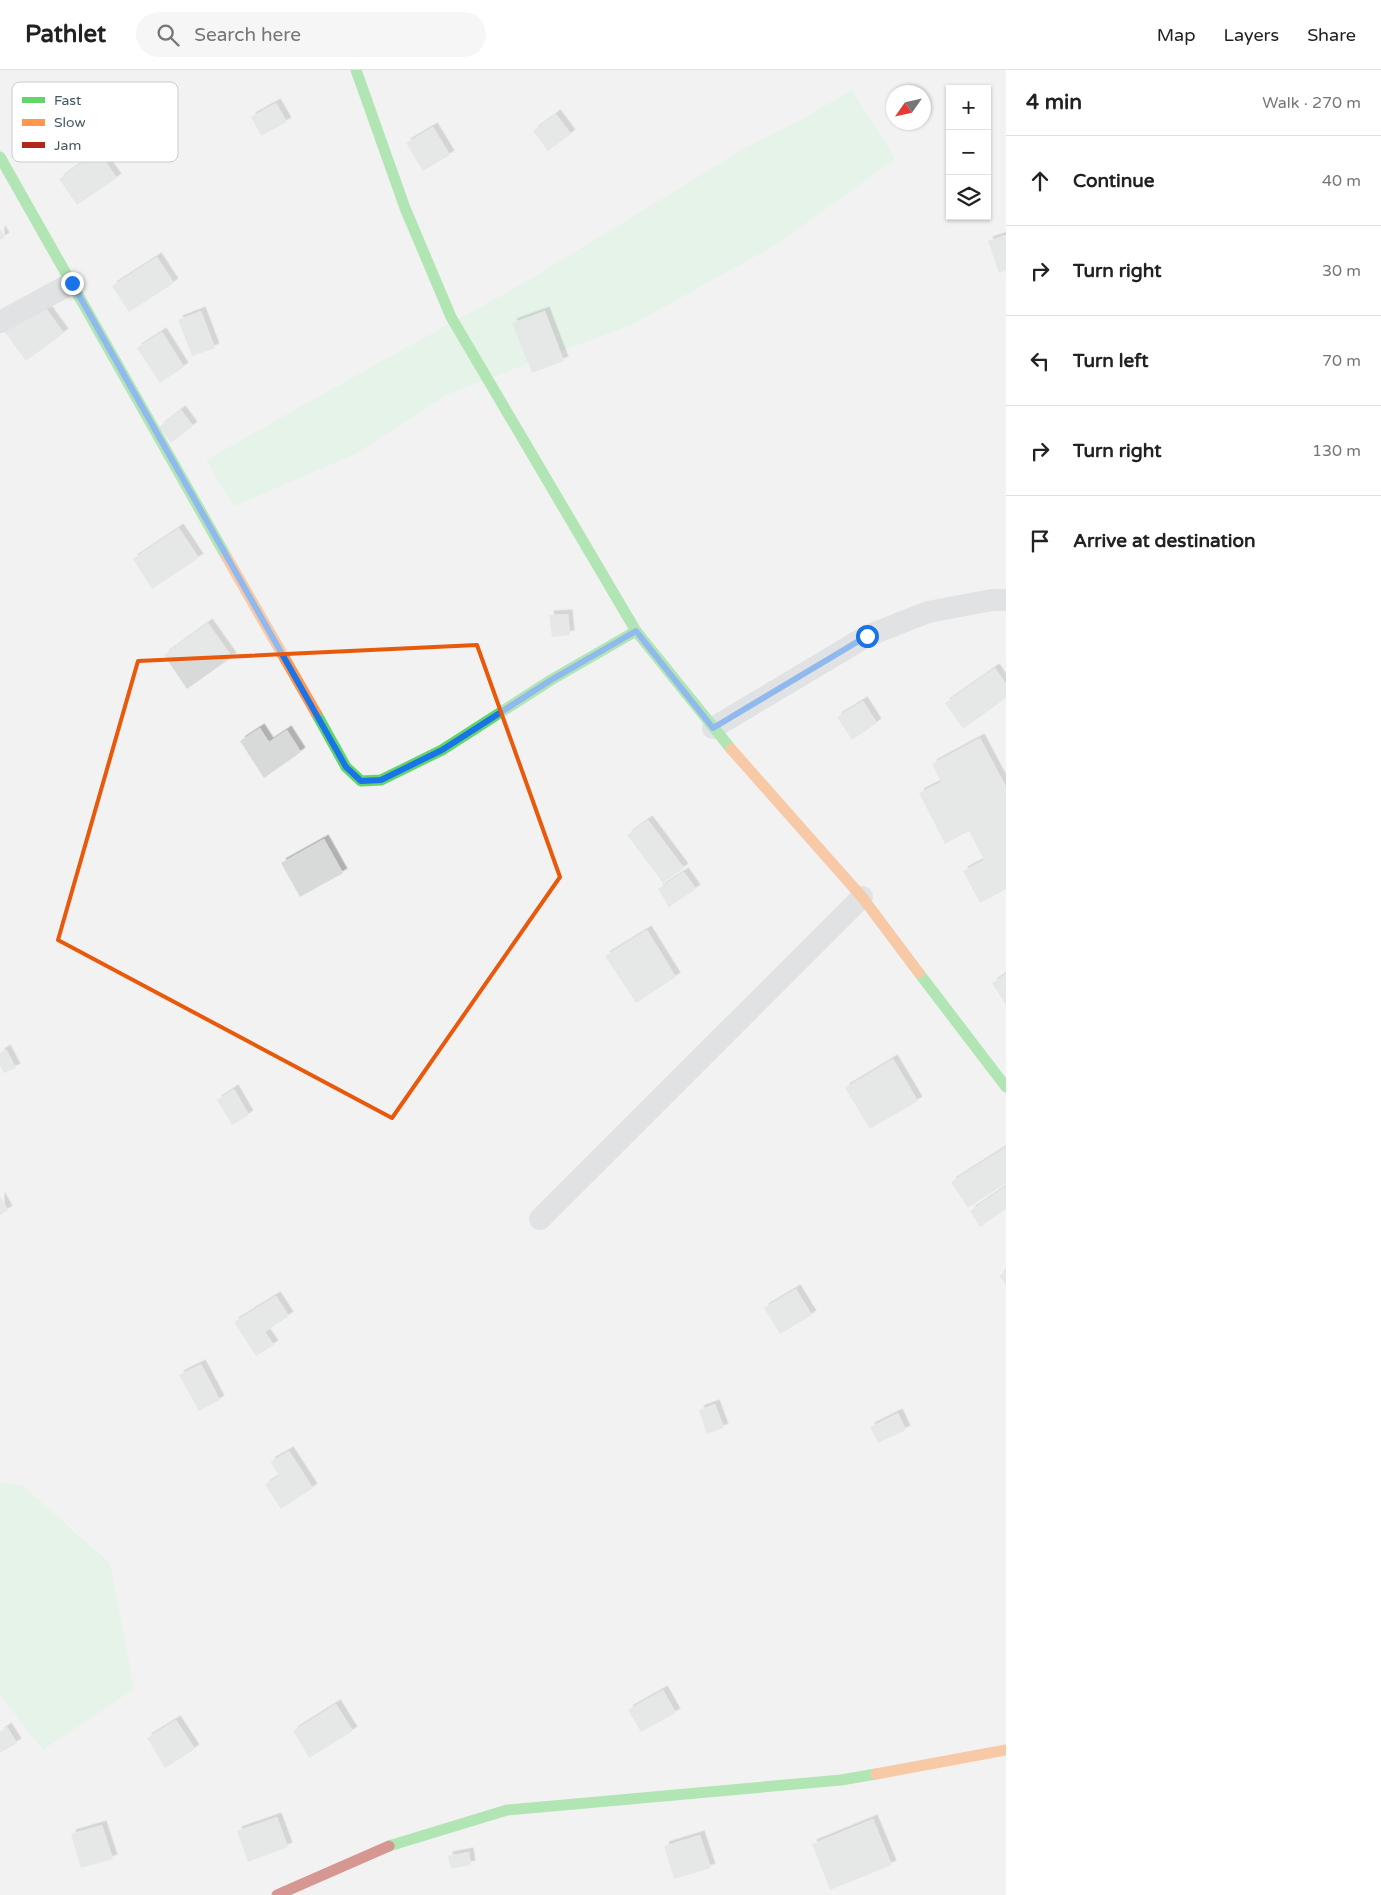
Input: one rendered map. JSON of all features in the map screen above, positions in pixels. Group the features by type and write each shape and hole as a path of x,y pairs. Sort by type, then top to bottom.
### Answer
{"street":[{"path":"356,70 405,208 451,317 636,631 713,728 862,897 1006,1087"},
{"path":"0,157 346,767 361,781 381,780 442,750 551,680 636,631"},
{"path":"0,322 72,283"},
{"path":"713,728 867,636 928,612 992,600 1006,600"},
{"path":"540,1219 862,897"},
{"path":"277,1895 380,1848 507,1810 841,1780 1006,1750"}],"highlighted area":[{"path":"477,645 560,877 392,1118 58,940 138,661"}],"green space":[{"path":"852,90 895,159 777,244 633,324 450,393 355,454 234,506 206,460 524,283 742,150 808,116"},
{"path":"0,1483 22,1485 110,1564 134,1689 43,1750 0,1695"}],"building":[{"path":"276,103 287,122 261,136 251,117"},
{"path":"556,114 571,134 548,151 533,131"},
{"path":"433,127 450,155 423,171 406,143"},
{"path":"83,162 106,162 117,178 77,205 59,179"},
{"path":"0,229 5,237 0,240"},
{"path":"1006,235 1006,270 999,273 988,241"},
{"path":"157,257 174,283 129,312 112,286"},
{"path":"42,303 64,333 26,361 4,331"},
{"path":"201,311 215,348 192,356 178,320"},
{"path":"545,311 564,361 532,373 512,323"},
{"path":"162,332 184,367 160,383 137,348"},
{"path":"181,410 193,426 171,443 159,427"},
{"path":"179,528 199,558 152,589 133,559"},
{"path":"568,614 570,635 552,637 549,615"},
{"path":"208,623 232,657 187,689 164,655"},
{"path":"995,668 1006,684 1006,698 963,729 945,703"},
{"path":"863,701 877,723 852,740 837,717"},
{"path":"260,728 269,742 287,730 301,752 264,778 240,741"},
{"path":"980,738 1006,787 1006,889 980,903 963,871 984,860 969,831 945,844 919,793 941,782 932,764"},
{"path":"648,820 684,868 663,883 627,835"},
{"path":"324,839 343,873 300,897 281,863"},
{"path":"684,872 696,889 669,907 658,889"},
{"path":"647,930 676,977 636,1003 605,956"},
{"path":"1006,974 1006,1005 992,983"},
{"path":"6,1049 16,1068 4,1073 0,1065 0,1053"},
{"path":"893,1059 918,1101 870,1129 845,1088"},
{"path":"234,1089 249,1115 232,1125 217,1100"},
{"path":"1006,1147 1006,1183 968,1208 951,1182"},
{"path":"1006,1186 1006,1209 980,1227 970,1211"},
{"path":"0,1196 8,1210 0,1215"},
{"path":"1006,1271 1006,1285 999,1276"},
{"path":"796,1289 812,1315 780,1334 764,1308"},
{"path":"276,1296 289,1316 265,1332 274,1345 256,1356 234,1322"},
{"path":"201,1364 220,1400 199,1411 179,1375"},
{"path":"715,1404 724,1428 707,1434 699,1410"},
{"path":"898,1413 906,1430 878,1443 870,1427"},
{"path":"289,1451 313,1488 281,1509 265,1485 279,1476 270,1462"},
{"path":"663,1690 676,1713 641,1732 628,1710"},
{"path":"336,1704 353,1731 309,1758 293,1731"},
{"path":"176,1720 195,1749 165,1768 147,1738"},
{"path":"7,1727 17,1743 0,1753 0,1732"},
{"path":"277,1817 288,1847 248,1862 237,1831"},
{"path":"873,1819 892,1865 830,1890 812,1844"},
{"path":"102,1825 113,1859 81,1868 71,1834"},
{"path":"700,1835 711,1868 674,1879 664,1846"},
{"path":"469,1852 471,1865 451,1869 448,1856"}],"traffic: fast":[{"path":"356,70 405,208 451,317 636,631"},
{"path":"0,157 226,556"},
{"path":"316,713 346,767 361,781 381,780 442,750 551,680 636,631 731,749"},
{"path":"919,973 1006,1087"},
{"path":"389,1846 507,1810 841,1780 876,1774"}],"traffic: slow":[{"path":"226,556 316,713"},
{"path":"731,749 862,897 919,973"},
{"path":"876,1774 1006,1750"}],"traffic: jam":[{"path":"277,1895 389,1846"}],"route":[{"path":"72,283 346,767 361,781 381,780 442,750 551,680 636,631 713,728 867,636"}]}
